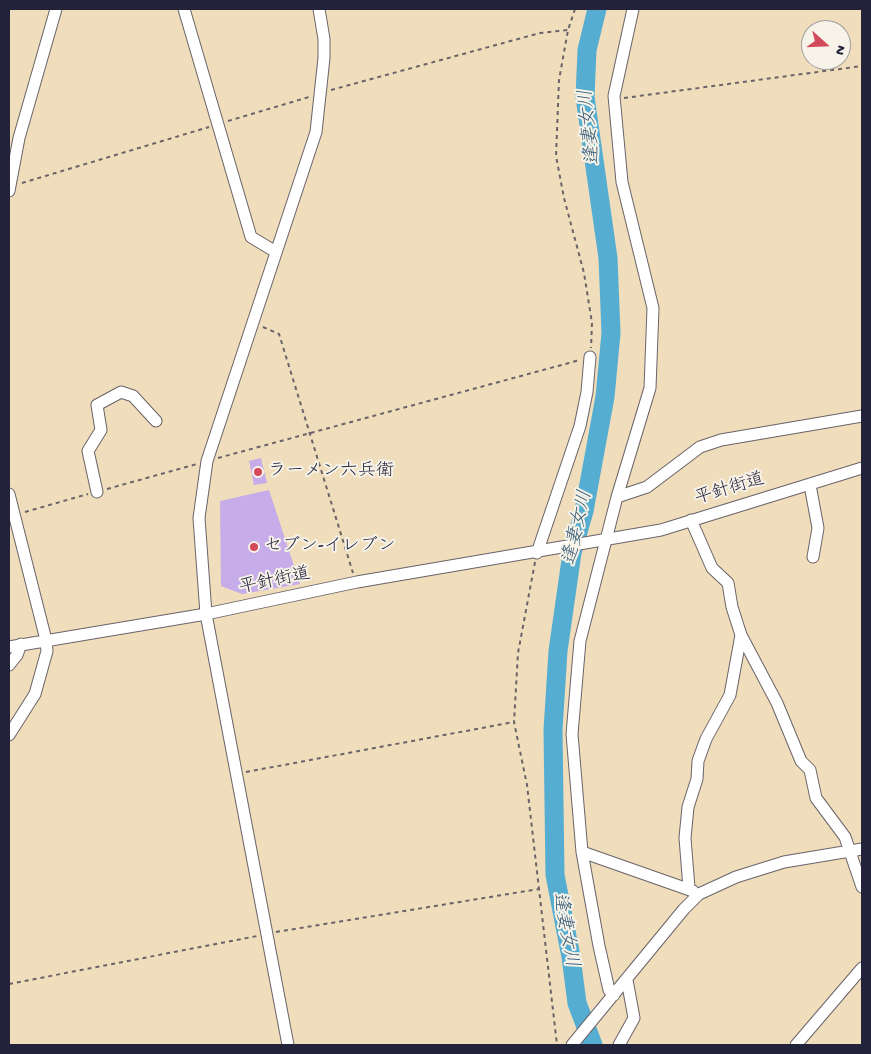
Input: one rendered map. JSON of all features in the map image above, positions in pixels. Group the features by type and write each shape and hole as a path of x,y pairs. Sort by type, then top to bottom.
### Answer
{"street":[{"path":"9,189 14,139 56,9"},
{"path":"184,9 252,237 276,252"},
{"path":"288,1045 206,614 199,518 207,462 311,150 321,93 324,39 319,9"},
{"path":"614,995 608,990 598,946 582,852 572,734 580,640 617,497 650,388 653,308 622,182 614,96 633,9"},
{"path":"537,553 580,426 588,392 590,358"},
{"path":"96,492 88,451 101,430 97,405 121,392 133,396 156,421"},
{"path":"617,497 647,487 700,447 720,440 862,416"},
{"name":"平針街道","path":"9,647 206,614 356,582 537,553 606,538 661,530 862,468"},
{"path":"810,485 818,528 813,557"},
{"path":"9,494 46,640 47,651 35,694 9,734"},
{"path":"691,520 712,568 728,583 732,606 741,634 777,703 801,760 810,770 816,798 845,838 862,887"},
{"path":"689,888 685,838 688,807 697,779 698,761 706,739 730,695 741,634"},
{"path":"9,665 17,655 21,644"},
{"path":"572,1045 684,909 700,894 736,877 784,862 862,849"},
{"path":"582,852 618,866 689,888 700,894"},
{"path":"796,1045 862,968"},
{"path":"619,1045 634,1018 627,980"}],"path":[{"path":"15,515 590,358 592,323 584,273 564,198 556,156 559,80 568,30 575,9"},
{"path":"9,189 321,93 540,32 568,30"},
{"path":"614,96 630,99 862,66"},
{"path":"253,323 279,334 308,434 356,582"},
{"path":"537,553 518,652 514,722 527,785 556,1045"},
{"path":"237,774 514,722"},
{"path":"9,984 267,934 539,889"}],"building":[{"name":"ラーメン六兵衛","path":"261,458 267,483 254,485 249,461"},
{"name":"セブン-イレブン","path":"269,490 300,584 242,594 221,586 220,501"}],"waterway":[{"name":"逢妻女川","path":"593,1045 577,1003 571,957 555,875 553,730 558,651 572,553 584,511 605,397 611,333 608,258 585,97 587,50 597,9"}],"place":[{"name":"ラーメン六兵衛","path":"258,472"},
{"name":"セブン-イレブン","path":"254,547"}]}
